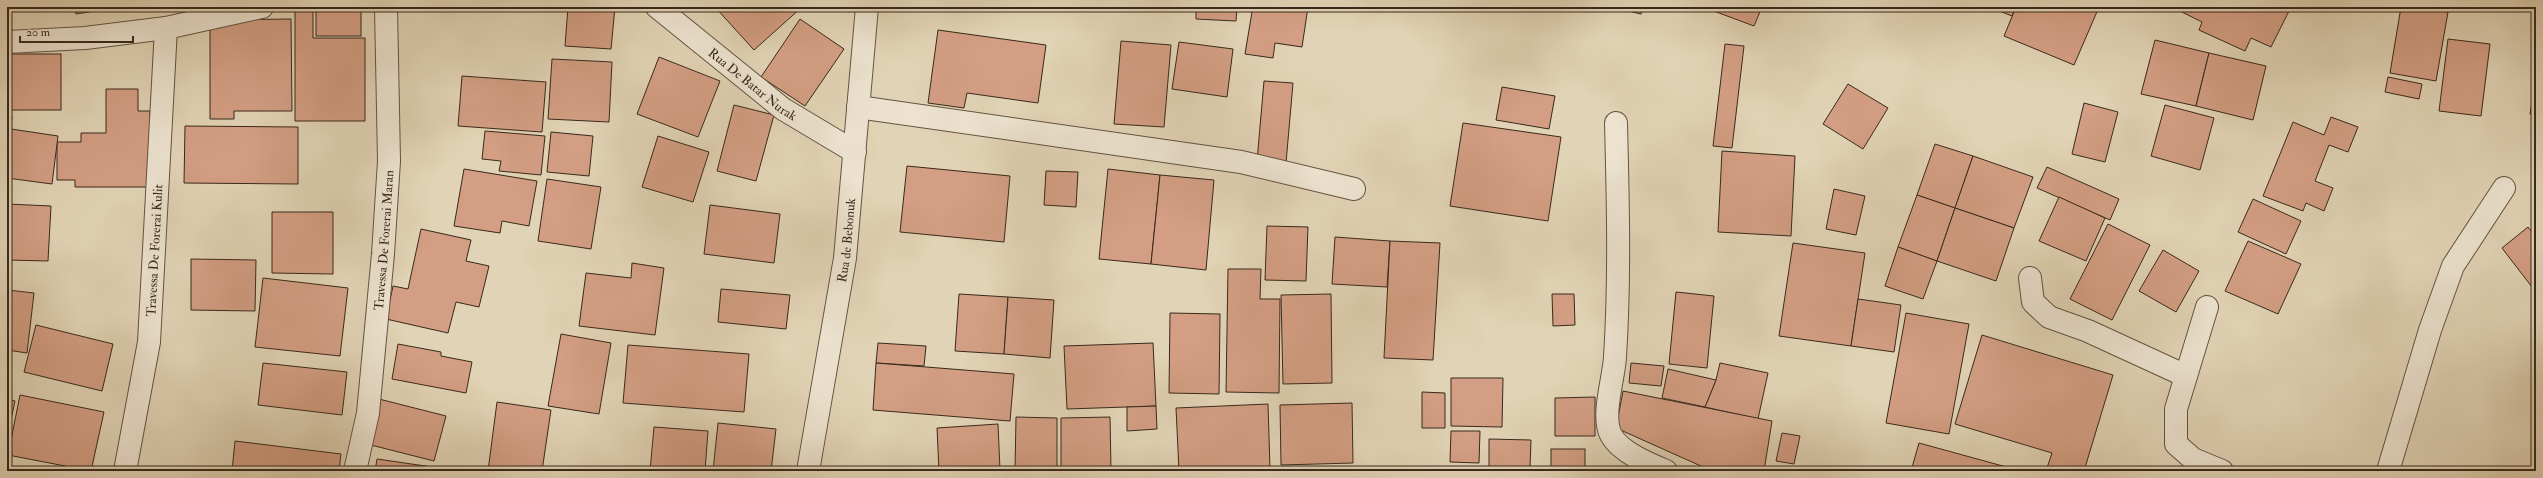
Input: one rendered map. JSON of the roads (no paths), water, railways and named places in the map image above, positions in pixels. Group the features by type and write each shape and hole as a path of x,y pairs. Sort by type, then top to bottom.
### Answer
{"street":[{"path":"7,42 86,38 166,28 200,13 262,7"},
{"name":"Travessa De Forerai Maran","path":"355,471 368,412 383,254 388,161 386,7"},
{"name":"Rua De Batar Nurak","path":"657,7 783,109 855,152"},
{"name":"Rua de Bebonuk","path":"808,471 845,258 867,7"},
{"name":"Travessa De Forerai Kulit","path":"125,471 149,342 166,28"},
{"path":"858,107 1241,162 1354,189"},
{"path":"1616,123 1618,247 1615,358 1607,418 1611,435 1623,448 1666,471"},
{"path":"2388,471 2423,352 2453,266 2504,188"},
{"path":"2030,278 2032,302 2049,317 2088,331 2186,376"},
{"path":"2207,307 2176,409 2176,444 2193,459 2222,471"}]}
